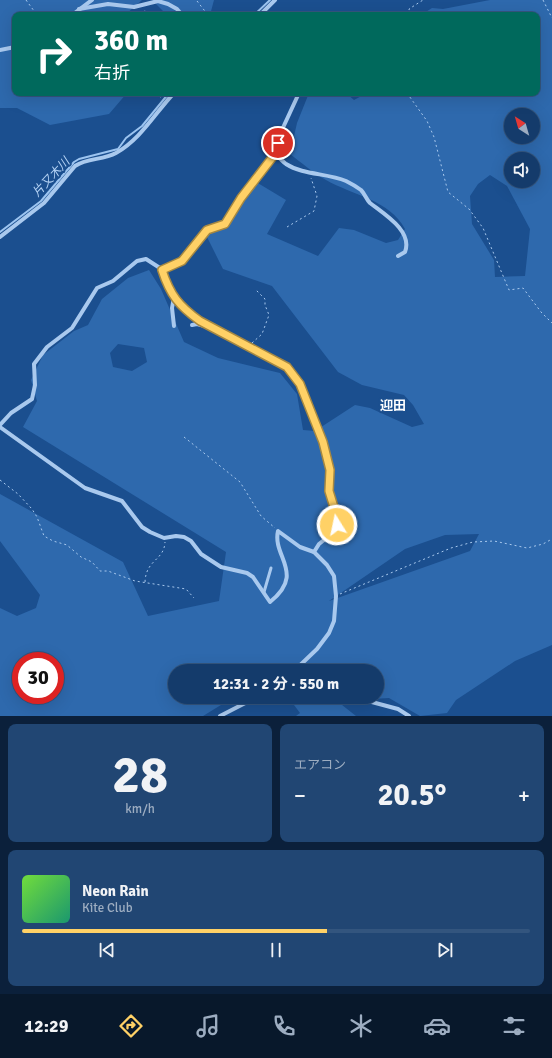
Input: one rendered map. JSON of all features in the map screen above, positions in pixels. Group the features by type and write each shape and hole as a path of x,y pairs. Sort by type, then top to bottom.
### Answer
{"street":[{"path":"76,12 92,0"},
{"path":"263,12 275,0"},
{"path":"79,9 108,4 134,7 158,1 168,4 180,12"},
{"path":"0,50 12,48"},
{"path":"0,237 44,203 75,166 81,162 113,154 142,132 172,96"},
{"path":"162,270 182,261 207,230 225,224 241,198 275,154 281,132 298,96"},
{"path":"275,154 286,164 347,181 361,191 367,200 383,212 403,233 406,241 406,249 405,252 398,256"},
{"path":"301,664 317,649 329,633 334,621 336,596 334,576 327,565 314,552 300,547 278,531 276,538 287,567 287,574 278,595 270,602 253,577 247,573 222,567 200,554 191,541 176,536 164,538 150,532 142,527 122,501 84,488 0,426 11,413 32,399 35,385 34,364 47,347 72,328 97,288 113,281 137,261 142,259 150,261 162,270 168,288 186,311 214,328 287,367 294,375 300,384 323,442 330,470 329,491 337,517 337,525 329,536 319,544 314,552"},
{"path":"174,297 172,308 174,326"},
{"path":"192,325 197,324 207,328 214,328"},
{"path":"220,716 243,704"},
{"path":"379,704 398,709 408,716"}],"lane":[{"path":"264,592 271,568"}],"path":[{"path":"26,0 35,12"},
{"path":"410,12 409,9 423,0"},
{"path":"543,0 552,18"},
{"path":"197,1 206,12"},
{"path":"409,96 427,121 434,137 448,192 469,209 483,228 509,290 523,288 552,323"},
{"path":"287,227 314,211 317,203 317,196 307,170"},
{"path":"248,345 262,334 269,315 265,305 265,299 256,290"},
{"path":"184,438 240,482 260,516 278,531"},
{"path":"0,480 18,494 32,509 37,517 44,536 67,545 80,557 92,562 100,571 108,572 135,581 186,589 194,598"},
{"path":"144,582 148,567 158,558 164,549 164,538"},
{"path":"336,596 451,548 473,542 494,541 527,548 543,544 552,539"}],"shaded area":[{"path":"0,0 142,0 128,12 12,12 12,96 124,96 109,114 50,125 17,108 0,108"},
{"path":"152,0 214,0 211,12 164,12"},
{"path":"490,0 552,0 552,645 515,661 456,700 447,713 420,716 389,698 384,698 384,664 168,664 168,704 223,704 203,716 0,716 0,608 17,616 36,608 40,595 0,541 0,494 123,562 148,616 219,601 226,552 23,427 37,401 31,380 43,355 74,331 88,325 102,299 128,278 149,270 161,289 184,342 218,358 280,373 297,394 303,430 315,431 355,405 370,408 412,427 424,424 413,405 404,395 362,385 338,372 272,286 223,269 206,235 217,230 251,179 286,200 267,234 318,256 339,228 354,230 386,243 398,240 405,229 390,211 370,199 326,180 290,154 297,123 308,96 349,96 354,100 361,96 540,96 540,12 426,12 432,8 443,9","holes":["504,152 540,152 540,188 508,188 530,229 525,276 495,277 494,260 472,224 470,196 478,184 490,175 504,184","118,344 144,348 147,362 132,371 113,367 110,353","479,534 470,551 329,601 405,549 445,535"]},
{"path":"293,704 341,704 356,716 296,716 300,713"}],"waterway":[{"name":"片又木川","path":"257,12 270,0"},
{"name":"片又木川","path":"0,232 41,201 74,162 79,159 118,149 126,138 142,126 167,96"}],"district":[{"name":"迎田","path":"393,405"}],"route":[{"path":"278,143 275,154 241,198 225,224 207,230 182,261 162,270 168,288 186,311 200,321 248,345 287,367 294,375 308,402 323,442 330,470 329,491 337,517 337,525"}]}
